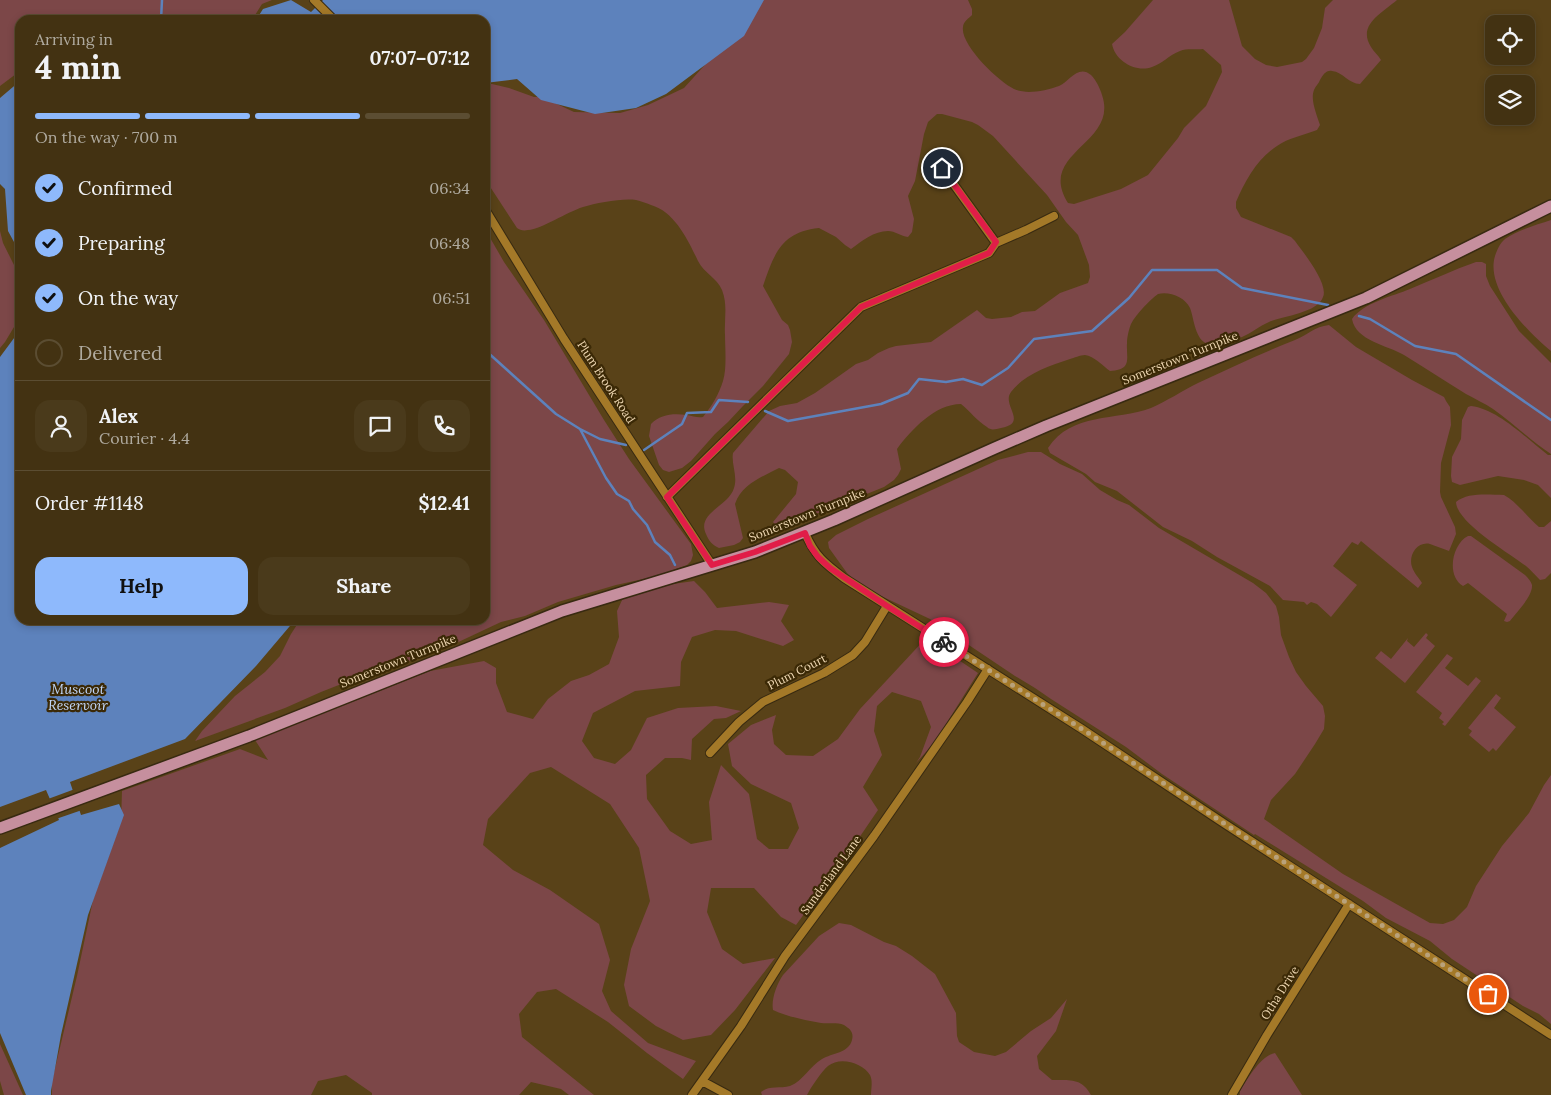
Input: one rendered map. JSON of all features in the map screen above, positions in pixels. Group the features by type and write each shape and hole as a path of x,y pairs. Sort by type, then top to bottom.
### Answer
{"main road":[{"name":"Somerstown Turnpike","path":"0,828 249,736 562,611 755,552 805,533 1004,444 1366,298 1551,206"}],"street":[{"path":"315,1 329,15"},
{"path":"942,168 996,242"},
{"path":"667,497 861,307 989,253 996,242 1054,216"},
{"name":"Plum Brook Road","path":"490,217 564,339 712,565"},
{"path":"805,533 810,546 818,557 887,606 1090,734 1225,824 1551,1035"},
{"name":"Plum Court","path":"710,753 739,722 763,702 824,673 853,655 865,642 887,606"},
{"name":"Sunderland Lane","path":"692,1095 741,1026 785,956 874,836 968,702 988,670"},
{"name":"Otha Drive","path":"1232,1095 1349,904"},
{"path":"702,1081 728,1095"}],"shaded area":[{"path":"0,0 272,0 262,4 255,15 15,15 15,75 0,86"},
{"path":"758,0 968,0 972,9 972,15 963,25 964,35 974,53 990,71 1007,85 1019,91 1027,92 1048,89 1063,84 1074,75 1082,72 1091,75 1096,82 1102,95 1104,112 1099,125 1069,159 1062,172 1061,186 1068,203 1074,204 1121,189 1148,175 1184,128 1206,106 1222,72 1221,65 1203,49 1180,51 1156,66 1146,68 1133,67 1117,56 1112,44 1153,0 1229,0 1242,46 1255,59 1266,65 1277,67 1302,62 1306,59 1314,48 1322,28 1325,8 1333,0 1397,0 1373,20 1367,32 1367,39 1371,47 1381,60 1360,84 1336,72 1328,71 1325,73 1313,94 1314,108 1320,125 1317,130 1286,141 1263,157 1243,186 1236,202 1236,208 1241,217 1291,237 1295,241 1314,268 1322,284 1323,297 1314,307 1269,322 1239,338 1210,344 1204,342 1198,334 1188,304 1172,294 1158,294 1143,308 1131,324 1127,338 1127,362 1122,368 1110,371 1095,359 1085,355 1038,371 1023,380 1011,392 1009,402 1014,418 1013,422 1009,426 1001,428 990,429 961,404 942,408 924,419 897,449 901,469 894,480 884,487 822,512 798,519 783,528 777,527 773,522 796,494 798,482 785,470 779,468 759,478 742,491 735,504 743,538 734,545 719,548 707,536 704,527 705,520 726,500 734,488 733,453 769,411 780,406 797,403 815,393 856,364 868,360 889,348 931,342 977,310 986,318 992,319 1011,317 1022,312 1035,311 1060,293 1088,283 1090,277 1089,265 1078,235 1066,222 1047,195 993,136 972,122 937,114 928,122 915,181 908,196 914,219 912,232 908,237 891,231 883,231 868,237 851,249 836,237 819,228 806,230 787,240 781,246 771,264 763,286 782,320 788,325 790,330 792,342 789,354 763,386 691,461 682,468 669,472 663,470 659,465 649,436 651,424 663,416 672,414 703,417 715,400 723,381 725,364 725,307 722,290 701,265 674,220 660,209 640,201 624,200 595,204 577,209 534,229 520,230 517,228 490,187 490,84 509,88 534,97 542,97 574,112 620,113 648,105 684,88"},
{"path":"1551,220 1551,351 1520,321 1510,308 1496,282 1494,269 1495,256 1505,239 1521,230"},
{"path":"0,231 3,243 15,267 15,325 0,348"},
{"path":"490,238 504,262 544,320 629,459 691,544 693,555 691,561 687,565 657,576 616,585 558,602 525,616 501,622 452,645 385,670 354,679 285,708 195,741 235,696 265,672 280,656 297,625 490,625"},
{"path":"1476,262 1486,264 1486,276 1490,286 1519,331 1551,363 1551,454 1493,409 1397,351 1373,342 1359,332 1352,319 1357,313 1371,304"},
{"path":"1329,325 1356,347 1444,397 1450,407 1451,425 1441,463 1440,492 1455,527 1456,534 1449,551 1430,544 1421,545 1415,550 1411,563 1422,583 1418,588 1361,541 1358,545 1352,542 1333,566 1357,585 1331,617 1317,604 1311,602 1307,605 1304,602 1283,600 1270,586 1192,541 1163,527 1117,491 1095,482 1086,474 1050,453 1048,448 1058,436 1069,428 1095,419 1151,408 1210,377 1295,340 1315,329"},
{"path":"1468,407 1481,408 1502,419 1548,455 1551,455 1551,498 1538,485 1524,480 1498,476 1460,485 1452,482 1452,457 1461,439 1462,420"},
{"path":"1028,452 1041,452 1060,464 1082,474 1100,490 1129,505 1159,528 1253,583 1266,593 1276,606 1281,635 1289,657 1296,672 1323,706 1325,716 1324,729 1295,774 1271,800 1264,819 1343,874 1430,923 1443,924 1454,920 1467,907 1476,886 1502,846 1529,813 1551,775 1551,1024 1539,1014 1523,1006 1452,959 1430,941 1386,918 1363,901 1254,835 1162,774 1126,747 930,619 856,582 829,548 828,542 836,535 868,519 998,460"},
{"path":"1473,495 1504,495 1539,527 1544,527 1551,521 1551,573 1545,579 1540,580 1526,566 1474,528 1465,519 1456,502"},
{"path":"1471,536 1525,575 1531,582 1532,589 1530,594 1510,621 1504,621 1507,614 1468,583 1463,586 1454,575 1453,560 1455,553 1462,540"},
{"path":"694,581 717,608 769,602 789,605 781,621 794,640 783,646 736,631 715,630 692,637 681,662 680,686 635,691 593,713 582,741 594,758 615,764 631,750 647,718 678,708 716,706 741,711 726,718 714,719 692,739 691,760 665,758 646,775 647,799 670,831 691,844 712,840 709,802 721,765 749,794 757,839 769,849 788,849 799,828 791,803 751,784 732,766 728,744 751,725 776,715 772,730 774,744 786,755 813,756 838,739 860,709 926,638 978,673 934,743 916,763 931,727 921,701 892,692 877,706 874,731 882,755 863,787 878,810 796,925 781,917 754,888 711,888 707,912 722,949 743,964 775,958 735,1010 711,1035 683,1040 656,1026 629,1006 624,985 631,949 650,901 639,848 610,804 551,767 530,773 488,819 483,845 513,870 550,890 599,924 610,960 602,991 611,1011 648,1043 696,1061 683,1079 608,1022 556,989 537,992 519,1014 522,1037 594,1095 569,1095 561,1089 531,1082 519,1095 372,1095 372,1093 346,1075 318,1081 311,1095 52,1095 52,1081 93,900 121,822 122,791 240,749 268,760 255,740 430,671 484,661 496,668 496,683 507,712 533,719 548,699 571,681 589,675 609,664 619,637 617,611 623,598 652,587"},
{"path":"1426,633 1428,635 1426,638 1435,646 1405,683 1375,658 1381,651 1391,659 1408,638 1407,641 1414,647"},
{"path":"1447,654 1453,658 1445,668 1468,686 1476,677 1481,681 1445,726 1442,724 1444,722 1439,718 1442,713 1416,692"},
{"path":"1496,694 1501,698 1494,708 1516,727 1496,751 1493,748 1489,752 1469,735 1472,731 1468,728"},
{"path":"839,923 851,925 896,946 935,974 956,1013 959,1042 974,1052 995,1056 1006,1052 1031,1031 1051,1018 1067,999 1056,1031 1037,1056 1039,1069 1052,1080 1070,1080 1084,1085 1091,1095 871,1095 872,1082 867,1071 857,1064 845,1061 828,1066 807,1095 762,1095 761,1092 764,1090 795,1084 818,1062 844,1050 852,1040 850,1029 844,1025 821,1023 785,1015 773,1010 775,992 783,975 819,936"},
{"path":"0,1044 23,1095 4,1095 0,1081"},
{"path":"1275,1053 1302,1095 1240,1095 1240,1091 1259,1063"}],"water":[{"path":"291,0 311,12 323,0 764,0 744,36 666,94 636,108 595,114 541,100 517,79 490,82 490,15 259,15 263,9"},
{"path":"15,85 15,244 8,231 5,189 0,184 0,98"},
{"name":"Muscoot Reservoir","path":"15,337 15,625 291,625 256,666 185,739 70,782 81,815 119,804 124,815 88,915 61,1035 51,1095 26,1095 0,1033 0,848 59,820 46,790 0,807 0,357"}],"pier":[{"path":"75,789 82,810 56,819 48,799"}],"waterway":[{"path":"161,15 162,0"},
{"path":"765,411 788,421 881,404 908,393 919,379 946,382 963,379 982,385 1008,368 1034,339 1092,331 1129,298 1152,270 1217,270 1242,288 1328,305"},
{"path":"1359,316 1370,319 1415,346 1456,354 1551,420"},
{"path":"490,355 556,414 600,439 626,445"},
{"path":"644,450 682,424 687,413 711,412 719,400 748,402"},
{"path":"580,429 606,478 617,494 629,501 633,509 647,525 655,542 670,555 675,565"}],"way so far":[{"path":"944,642 1082,729 1488,994"}],"route":[{"path":"942,168 996,242 989,253 861,307 667,497 712,565 755,552 805,533 810,546 830,568 944,642"}]}
